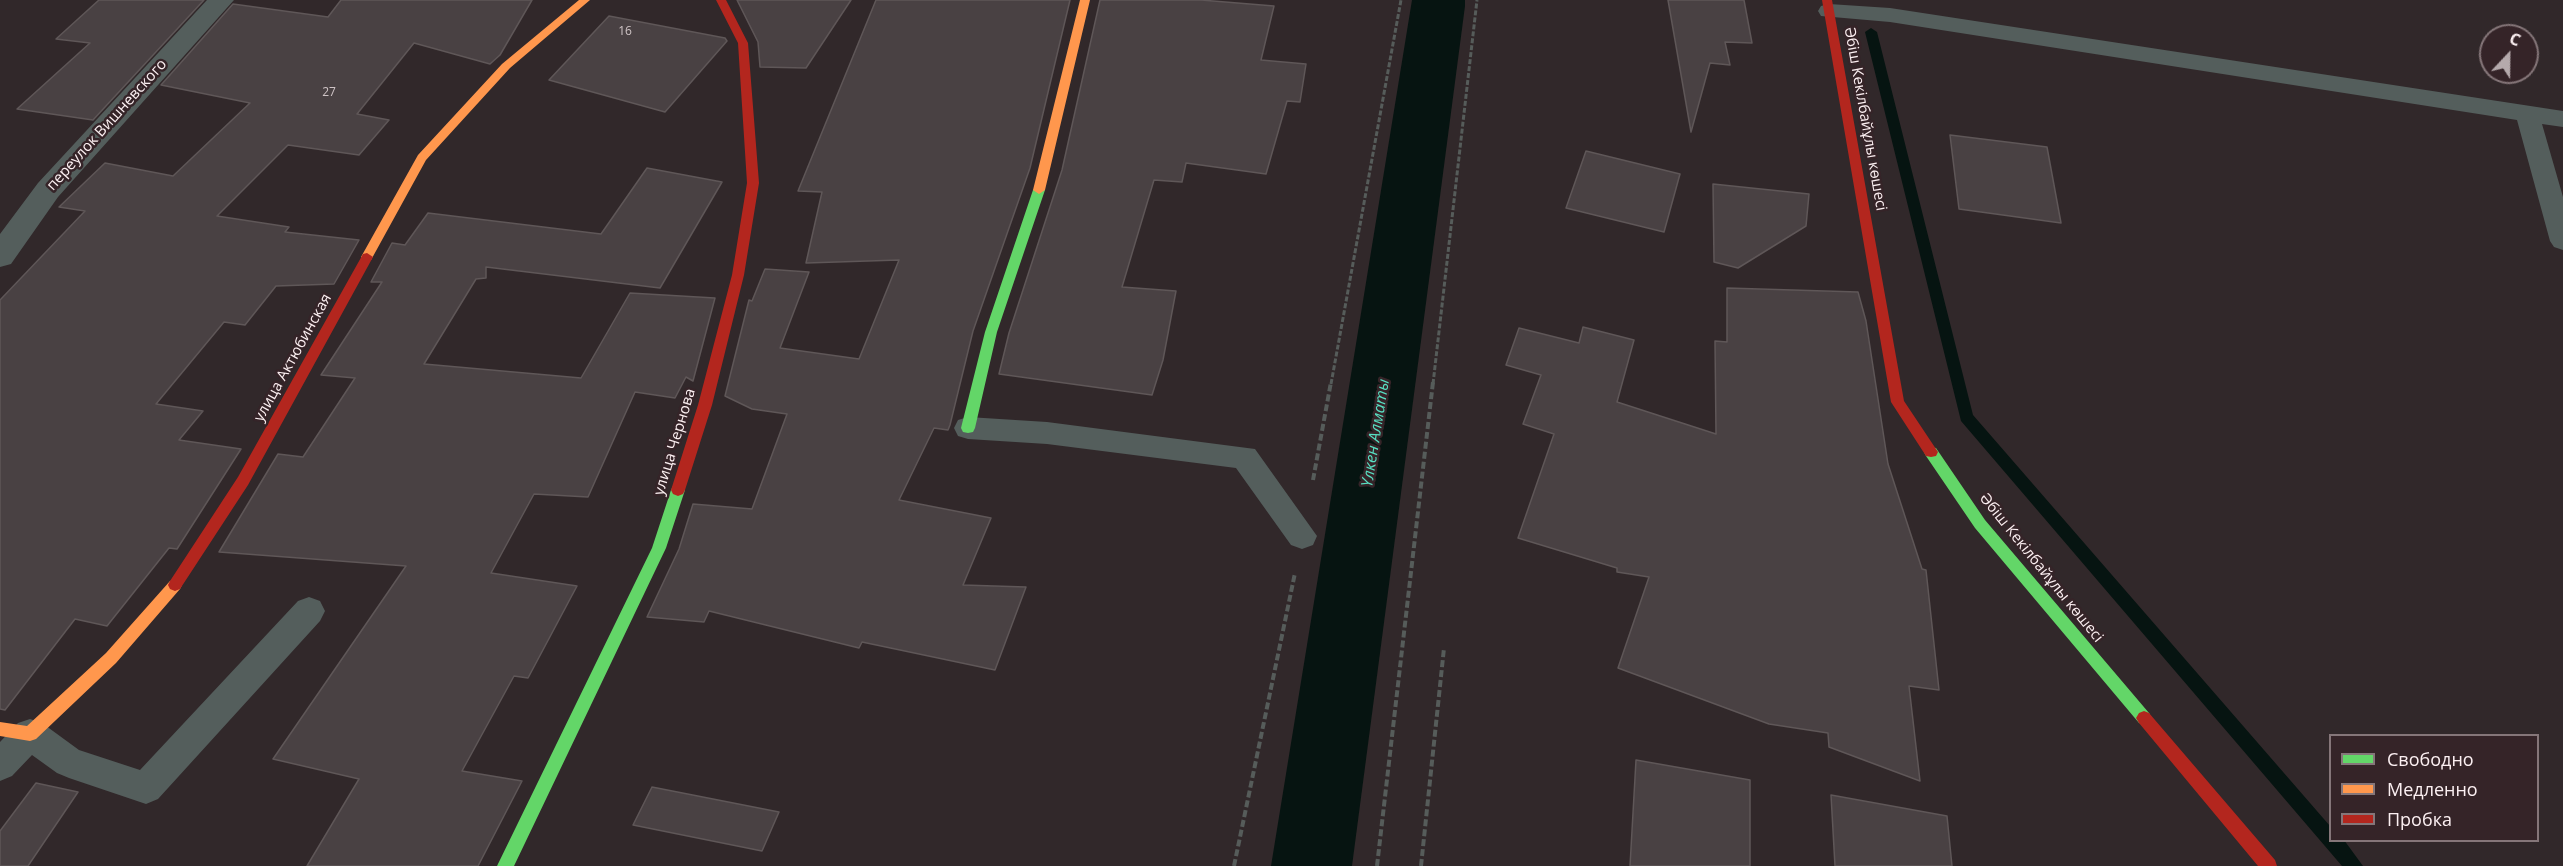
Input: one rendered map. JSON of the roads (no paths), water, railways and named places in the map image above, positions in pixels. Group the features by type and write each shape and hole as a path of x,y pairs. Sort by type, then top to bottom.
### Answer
{"street":[{"name":"переулок Вишневского","path":"0,256 48,190 221,0"},
{"name":"улица Актюбинская","path":"15,732 111,658 180,579 243,481 422,158 506,66 585,0"},
{"name":"улица Чернова","path":"505,866 659,548 705,405 735,285 753,183 743,43 721,0"},
{"path":"968,428 992,332 1046,169 1085,0"},
{"name":"Әбіш Кекілбайұлы көшесі","path":"1828,5 1898,402 1980,524 2269,866"}],"lane":[{"path":"1828,5 2563,119"},
{"path":"2527,114 2563,241"},
{"path":"968,428 1047,433 1245,457 1302,536"},
{"path":"0,765 15,732 69,762 146,788 309,611"}],"water":[{"name":"Үлкен Алматы","path":"1412,0 1465,0 1465,6 1352,866 1271,866"}],"waterway":[{"path":"1871,32 1966,417 2329,838"},
{"path":"2334,842 2354,866"}]}
